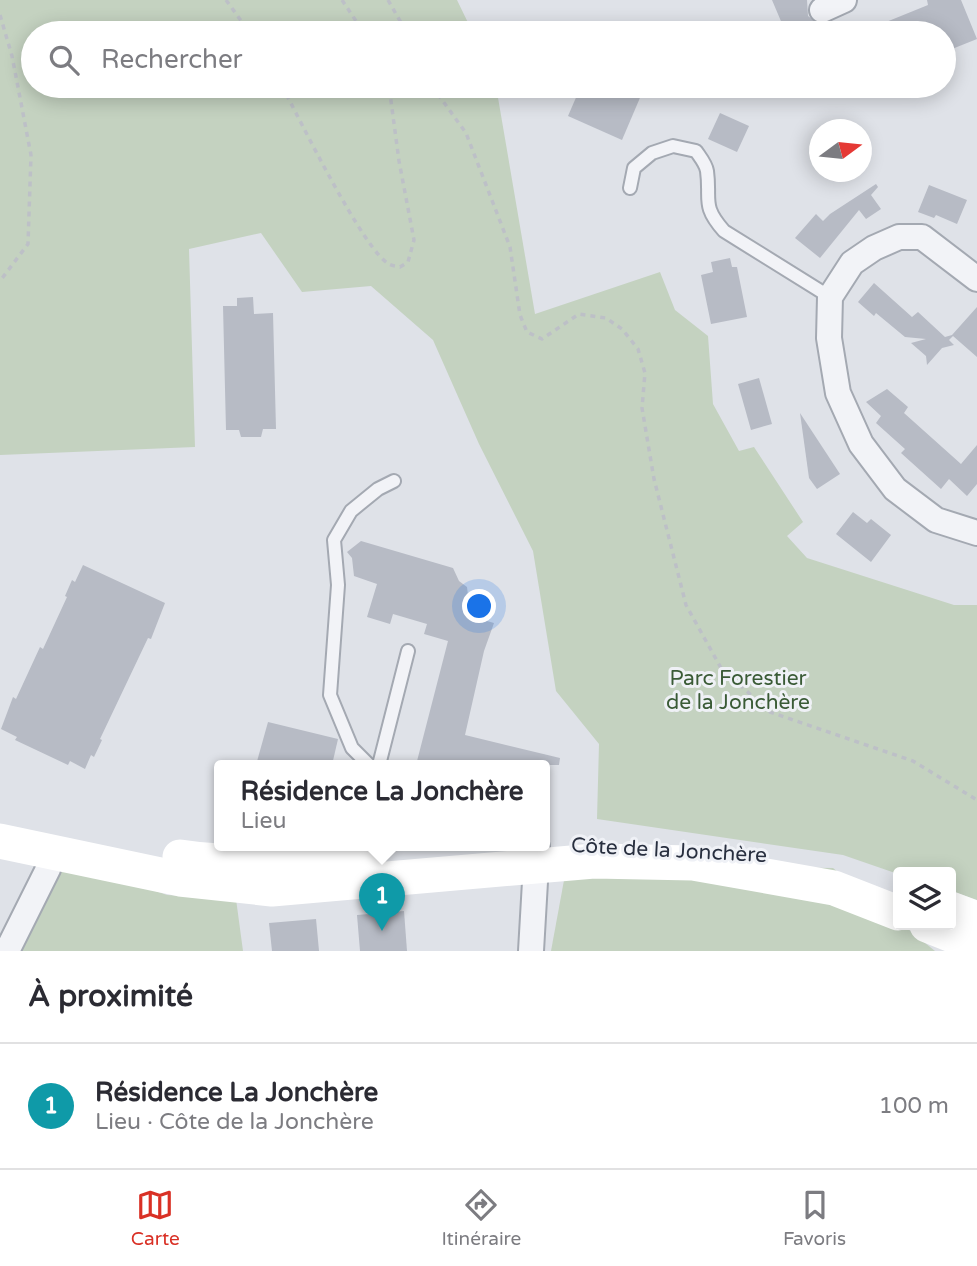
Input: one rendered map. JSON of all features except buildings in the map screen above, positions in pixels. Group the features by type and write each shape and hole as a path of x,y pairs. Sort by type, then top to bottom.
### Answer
{"street":[{"path":"822,10 844,0"},
{"path":"977,279 922,237 899,237 874,248 852,263 830,297 829,338 838,393 861,444 895,489 936,520 977,533"},
{"name":"Côte de la Jonchère","path":"0,819 56,843 180,879 272,889 370,861 537,857 693,863 834,888 893,911"},
{"name":"Côte de la Jonchère","path":"0,841 56,843"},
{"path":"6,951 48,869 56,843"},
{"name":"Côte de la Jonchère","path":"537,857 563,845 642,845 800,858 893,887"},
{"path":"531,951 537,857"},
{"path":"956,911 977,919"},
{"path":"939,930 977,946"}],"lane":[{"path":"630,188 634,168 652,153 673,146 696,150 707,168 707,205 712,218 724,231 830,297"},
{"path":"364,760 352,748 330,695 338,585 334,540 351,511 378,489 394,481"},
{"path":"380,760 408,651"}],"path":[{"path":"226,0 241,21"},
{"path":"342,0 357,21"},
{"path":"388,0 400,21"},
{"path":"0,15 12,56 31,155 28,244 0,281"},
{"path":"288,98 343,200 373,247 388,264 400,267 408,262 414,240 391,98"},
{"path":"441,98 466,133 510,247 520,315 527,332 542,339 579,314 606,318 622,329 638,349 645,373 642,408 653,479 686,605 721,667 770,712 913,761 977,800"}],"green space":[{"name":"Parc Forestier de la Jonchère","path":"0,0 457,0 467,21 21,21 21,98 498,98 535,314 660,272 675,310 708,336 713,404 739,451 754,447 803,522 787,536 807,558 954,605 977,605 977,900 956,893 956,867 893,867 893,872 843,855 597,819 599,744 556,691 533,551 479,444 433,340 371,286 302,292 261,233 189,249 195,447 0,455"},
{"path":"67,860 167,895 236,899 243,951 21,951"},
{"path":"567,864 833,868 893,917 893,930 909,930 935,951 551,951"}],"place":[{"name":"Résidence La Jonchère","path":"382,931"}]}
